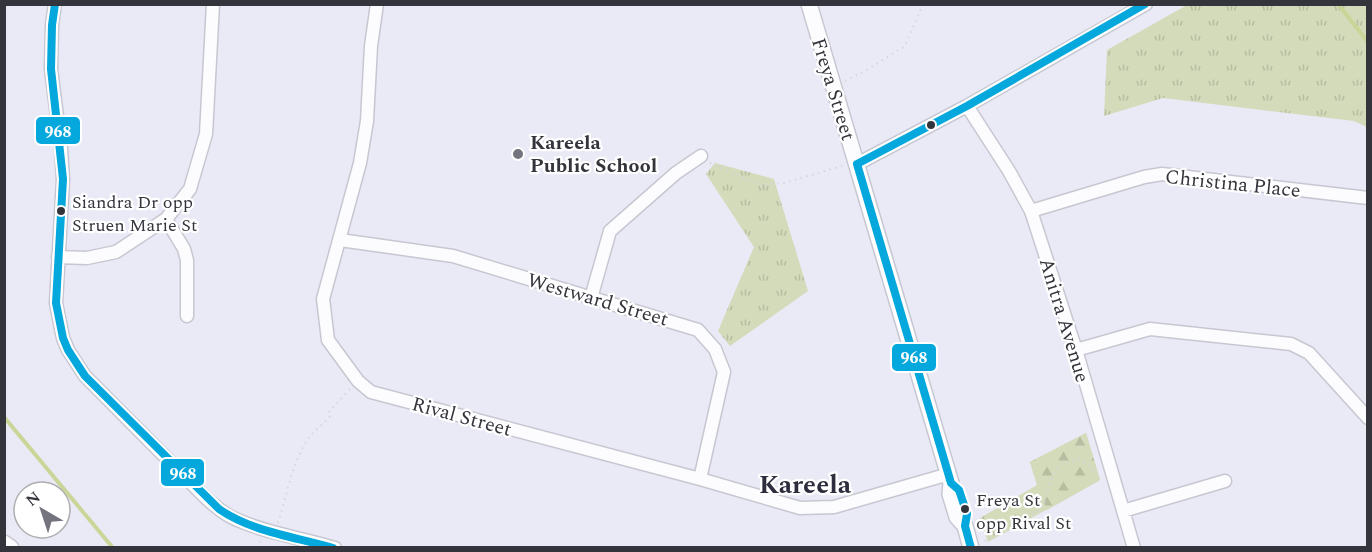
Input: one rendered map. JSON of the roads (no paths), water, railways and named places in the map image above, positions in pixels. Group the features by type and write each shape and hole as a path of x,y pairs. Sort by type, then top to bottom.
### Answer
{"street":[{"path":"55,4 51,69 62,148 63,179 56,303 58,321 68,350 85,376 212,504 232,518 335,548"},
{"path":"58,257 87,258 116,252 166,219 190,189 206,134 213,4"},
{"name":"Rival Street","path":"377,4 371,46 367,121 360,163 323,299 328,340 358,381 371,393 700,479 800,508 834,507 950,478"},
{"name":"Freya Street","path":"809,4 849,165 950,478 959,490 967,514 965,526 971,548"},
{"path":"849,165 967,106 1146,4"},
{"name":"Anitra Avenue","path":"967,106 1009,171 1031,211 1076,350 1134,548"},
{"path":"591,298 610,231 676,173 701,156"},
{"name":"Christina Place","path":"1031,211 1144,177 1162,174 1368,198"},
{"path":"166,219 188,260 188,316"},
{"name":"Westward Street","path":"340,240 453,256 698,330 715,349 724,372 700,479"},
{"path":"1076,350 1150,329 1291,344 1309,353 1368,418"},
{"path":"1123,511 1226,481"},
{"path":"4,543 11,548"}],"waterway":[{"path":"1338,4 1368,42"},
{"path":"4,417 113,548"}],"place":[{"name":"Kareela Public School","path":"518,154"},
{"name":"Siandra Dr opp Struen Marie St","path":"61,211"},
{"name":"Freya St opp Rival St","path":"965,509"}],"district":[{"name":"Kareela","path":"805,484"}]}
